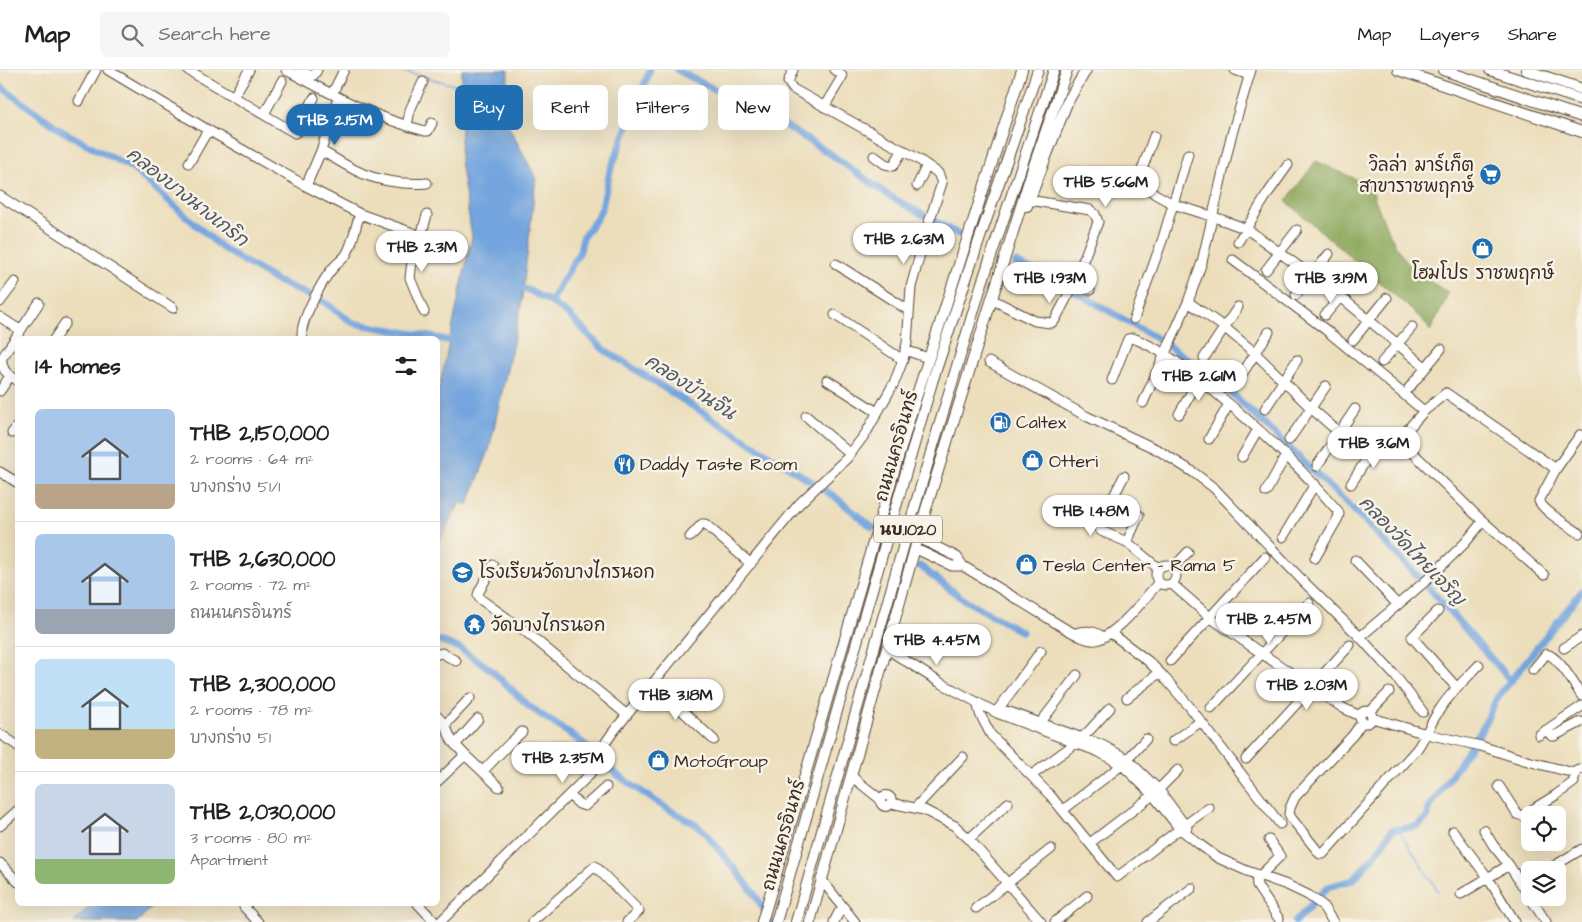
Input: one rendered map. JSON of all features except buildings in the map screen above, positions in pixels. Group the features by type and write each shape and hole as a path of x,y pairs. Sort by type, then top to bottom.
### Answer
{"main road":[{"path":"1009,107 1015,70"},
{"name":"ถนนนครอินทร์","path":"762,922 912,410 1022,70"},
{"name":"ถนนนครอินทร์","path":"777,918 932,382 1038,70"},
{"name":"ถนนนครอินทร์","path":"796,922 982,283 1054,70"},
{"name":"นบ.1020","path":"810,922 926,509 1032,171 1067,70"},
{"path":"1008,250 1067,103 1086,70"},
{"path":"1398,70 1581,131"},
{"path":"1443,70 1582,117"},
{"path":"1490,70 1582,100"},
{"path":"1526,70 1582,88"},
{"path":"1538,74 1541,78 1575,94 1582,100"},
{"path":"907,468 912,410"},
{"path":"926,509 938,430"}],"street":[{"path":"79,101 96,70"},
{"path":"108,70 306,186 360,214 438,242"},
{"path":"188,70 205,74 234,96 295,133 314,98"},
{"path":"234,96 248,70"},
{"path":"286,70 335,96 386,119 428,131 432,123"},
{"path":"300,70 311,76 317,70"},
{"path":"306,186 321,151 335,96 344,70"},
{"path":"440,922 595,767 606,742 627,715 800,504 850,454 866,433 894,383 904,355 911,287 942,183 938,173 927,165 794,89 789,84 788,78 793,70"},
{"path":"824,107 842,77 836,70"},
{"path":"1143,403 1188,302 1202,262 1214,217 1231,137 1250,73 1235,70"},
{"path":"264,114 282,81"},
{"path":"407,126 410,110 423,82"},
{"path":"189,163 208,130"},
{"path":"1154,136 1139,180 1155,194 1173,204 1247,229 1341,297 1425,367"},
{"path":"874,156 885,164 893,166 903,150"},
{"path":"321,151 355,170 376,178 410,183 427,183"},
{"path":"1134,319 1145,292 1188,154"},
{"path":"917,186 927,165"},
{"path":"1238,242 1288,165"},
{"path":"0,196 173,308"},
{"path":"991,300 1035,321 1051,323 1055,320 1072,289 1098,222 1095,214 1090,210 1029,200"},
{"path":"302,336 302,328 315,295 332,268 346,254 360,214"},
{"path":"424,312 410,278 418,236 427,215"},
{"path":"1266,270 1297,230"},
{"path":"1296,295 1329,254"},
{"path":"1233,260 1326,330 1424,412"},
{"path":"836,264 908,310"},
{"path":"1325,316 1358,276"},
{"path":"0,302 14,282"},
{"path":"1072,289 1090,290"},
{"path":"1353,340 1387,298"},
{"path":"1188,302 1224,327 1255,353 1311,408 1368,458"},
{"path":"16,336 39,303"},
{"path":"1204,358 1238,307"},
{"path":"836,315 904,355 928,358"},
{"path":"0,317 20,330"},
{"path":"56,336 65,323"},
{"path":"1382,362 1396,343 1412,327"},
{"path":"1235,384 1269,332"},
{"path":"0,391 14,378 4,371 2,358 15,338"},
{"path":"1112,380 1128,339 1134,338 1165,352 1258,429 1315,484 1339,514 1315,558"},
{"path":"1409,388 1441,349"},
{"path":"1265,410 1296,360"},
{"path":"989,362 1086,416 1158,450 1214,488 1302,580 1360,637 1397,678 1423,712"},
{"path":"1179,414 1199,379"},
{"path":"827,380 878,412"},
{"path":"1289,440 1326,386"},
{"path":"1544,575 1483,520 1404,444 1402,436 1443,394 1448,394 1556,468"},
{"path":"1209,439 1229,404"},
{"path":"1318,466 1355,409"},
{"path":"806,416 850,454"},
{"path":"1242,457 1258,429"},
{"path":"1579,533 1540,504 1540,498 1556,468 1580,435 1582,436"},
{"path":"1350,484 1378,441"},
{"path":"1266,492 1286,455"},
{"path":"0,472 15,481"},
{"path":"1124,476 1098,527 1101,531 1127,542 1159,569"},
{"path":"1283,537 1315,484"},
{"path":"1127,542 1139,515"},
{"path":"1360,637 1424,582 1465,543 1483,520"},
{"path":"690,537 702,524 705,524 751,564"},
{"path":"919,538 957,557 963,566 1064,628 1076,633 1082,631 1106,635 1148,661 1189,706 1280,824"},
{"path":"916,549 952,566 963,566"},
{"path":"1173,568 1188,552"},
{"path":"1170,661 1265,557"},
{"path":"1355,560 1397,604"},
{"path":"493,565 479,592 480,599 525,632 627,715"},
{"path":"1159,569 1166,566 1173,568"},
{"path":"1172,584 1176,576 1173,568"},
{"path":"1159,569 1157,576 1160,582 1166,585 1172,584"},
{"path":"1106,635 1160,582"},
{"path":"1172,584 1211,618 1261,654 1361,719"},
{"path":"1211,708 1309,603"},
{"path":"1438,611 1412,634 1412,637 1457,688"},
{"path":"1564,648 1582,636"},
{"path":"1246,760 1350,645"},
{"path":"887,649 940,682 977,702 1079,740 1102,746 1124,762 1156,793 1199,844 1218,858 1308,895 1322,905 1333,922"},
{"path":"998,710 1041,651"},
{"path":"440,654 456,661"},
{"path":"1533,670 1546,654 1550,655 1556,660 1582,696"},
{"path":"1479,665 1442,706 1434,718 1428,734 1396,774 1323,854 1320,854 1292,819 1289,814 1290,808 1294,797 1300,790 1353,735 1364,711 1428,734 1481,746 1578,778"},
{"path":"1127,698 1159,673"},
{"path":"1040,726 1076,675"},
{"path":"653,684 714,740"},
{"path":"1371,715 1389,692"},
{"path":"445,725 470,698"},
{"path":"977,702 980,714 991,735 1032,775 1117,877 1150,854 1182,826 1209,808"},
{"path":"1581,722 1554,736 1542,732 1582,706"},
{"path":"1032,775 1079,740 1110,708"},
{"path":"440,720 445,725 455,745 499,788"},
{"path":"455,745 478,720"},
{"path":"1173,741 1200,722"},
{"path":"483,771 522,732"},
{"path":"0,734 15,744"},
{"path":"1063,810 1124,762 1146,739"},
{"path":"440,779 465,755"},
{"path":"916,807 963,757"},
{"path":"1090,843 1156,793 1178,770"},
{"path":"851,776 880,799 883,796 887,796 891,803 916,807 955,826 969,839 1041,922"},
{"path":"1499,786 1517,814 1522,816 1556,795 1578,778"},
{"path":"569,795 582,806 586,806 606,787"},
{"path":"969,839 1008,803"},
{"path":"0,826 15,813"},
{"path":"1484,830 1493,845 1510,865 1546,922"},
{"path":"1453,831 1488,878 1515,922"},
{"path":"1269,840 1280,856 1258,875 1257,886 1279,919"},
{"path":"976,908 1052,849"},
{"path":"1562,861 1582,849"},
{"path":"0,863 15,879"},
{"path":"1461,894 1510,865"},
{"path":"532,922 595,866 639,911 627,922"},
{"path":"821,879 855,922"},
{"path":"1148,922 1192,888"},
{"path":"1055,922 1087,896"},
{"path":"245,906 258,922"},
{"path":"420,906 435,922"},
{"path":"834,922 836,916 844,908"}],"green space":[{"path":"1316,161 1371,186 1383,220 1403,257 1418,274 1448,292 1430,331 1422,320 1406,305 1286,201"}],"water":[{"path":"462,70 508,70 508,85 462,85"},
{"path":"461,130 511,130 536,178 521,307 489,450 468,505 460,502 440,541 440,384 472,237 460,161"},
{"path":"89,906 153,906 137,922 74,922"}],"waterway":[{"path":"400,70 455,85"},
{"path":"551,302 580,251 583,237 597,218 602,207 610,171 650,70"},
{"name":"คลองวัดไทยเจริญ","path":"677,70 782,124 829,153 891,197 960,235"},
{"name":"คลองบางนางเกริก","path":"0,86 62,131 132,168 222,248 275,280 324,302 353,323 425,336"},
{"name":"คลองวัดไทยเจริญ","path":"1016,263 1067,287 1161,341 1206,372 1236,397 1353,509 1429,588 1511,681"},
{"name":"คลองบ้านจีน","path":"515,286 528,290 551,302 570,316 603,349 834,496 872,527"},
{"name":"คลองบางนางเกริก","path":"440,339 458,342"},
{"name":"คลองบ้านจีน","path":"920,566 963,599 1022,632"},
{"path":"1295,922 1328,887 1353,880 1375,855 1392,830 1418,826 1428,817 1428,810 1482,729 1497,698 1582,591"},
{"path":"440,641 459,648 490,669 530,707 583,743 605,765 630,784 704,831 754,893 771,922"},
{"path":"1398,829 1438,891"}],"place":[{"name":"วิลล่า มาร์เก็ต สาขาราชพฤกษ์","path":"1490,175"},
{"name":"โฮมโปร ราชพฤกษ์","path":"1483,248"},
{"name":"Caltex","path":"1000,422"},
{"name":"Otteri","path":"1033,461"},
{"name":"Daddy Taste Room","path":"624,464"},
{"name":"Tesla Center - Rama 5","path":"1027,565"},
{"name":"โรงเรียนวัดบางไกรนอก","path":"463,572"},
{"name":"วัดบางไกรนอก","path":"475,625"},
{"name":"MotoGroup","path":"658,761"}]}
